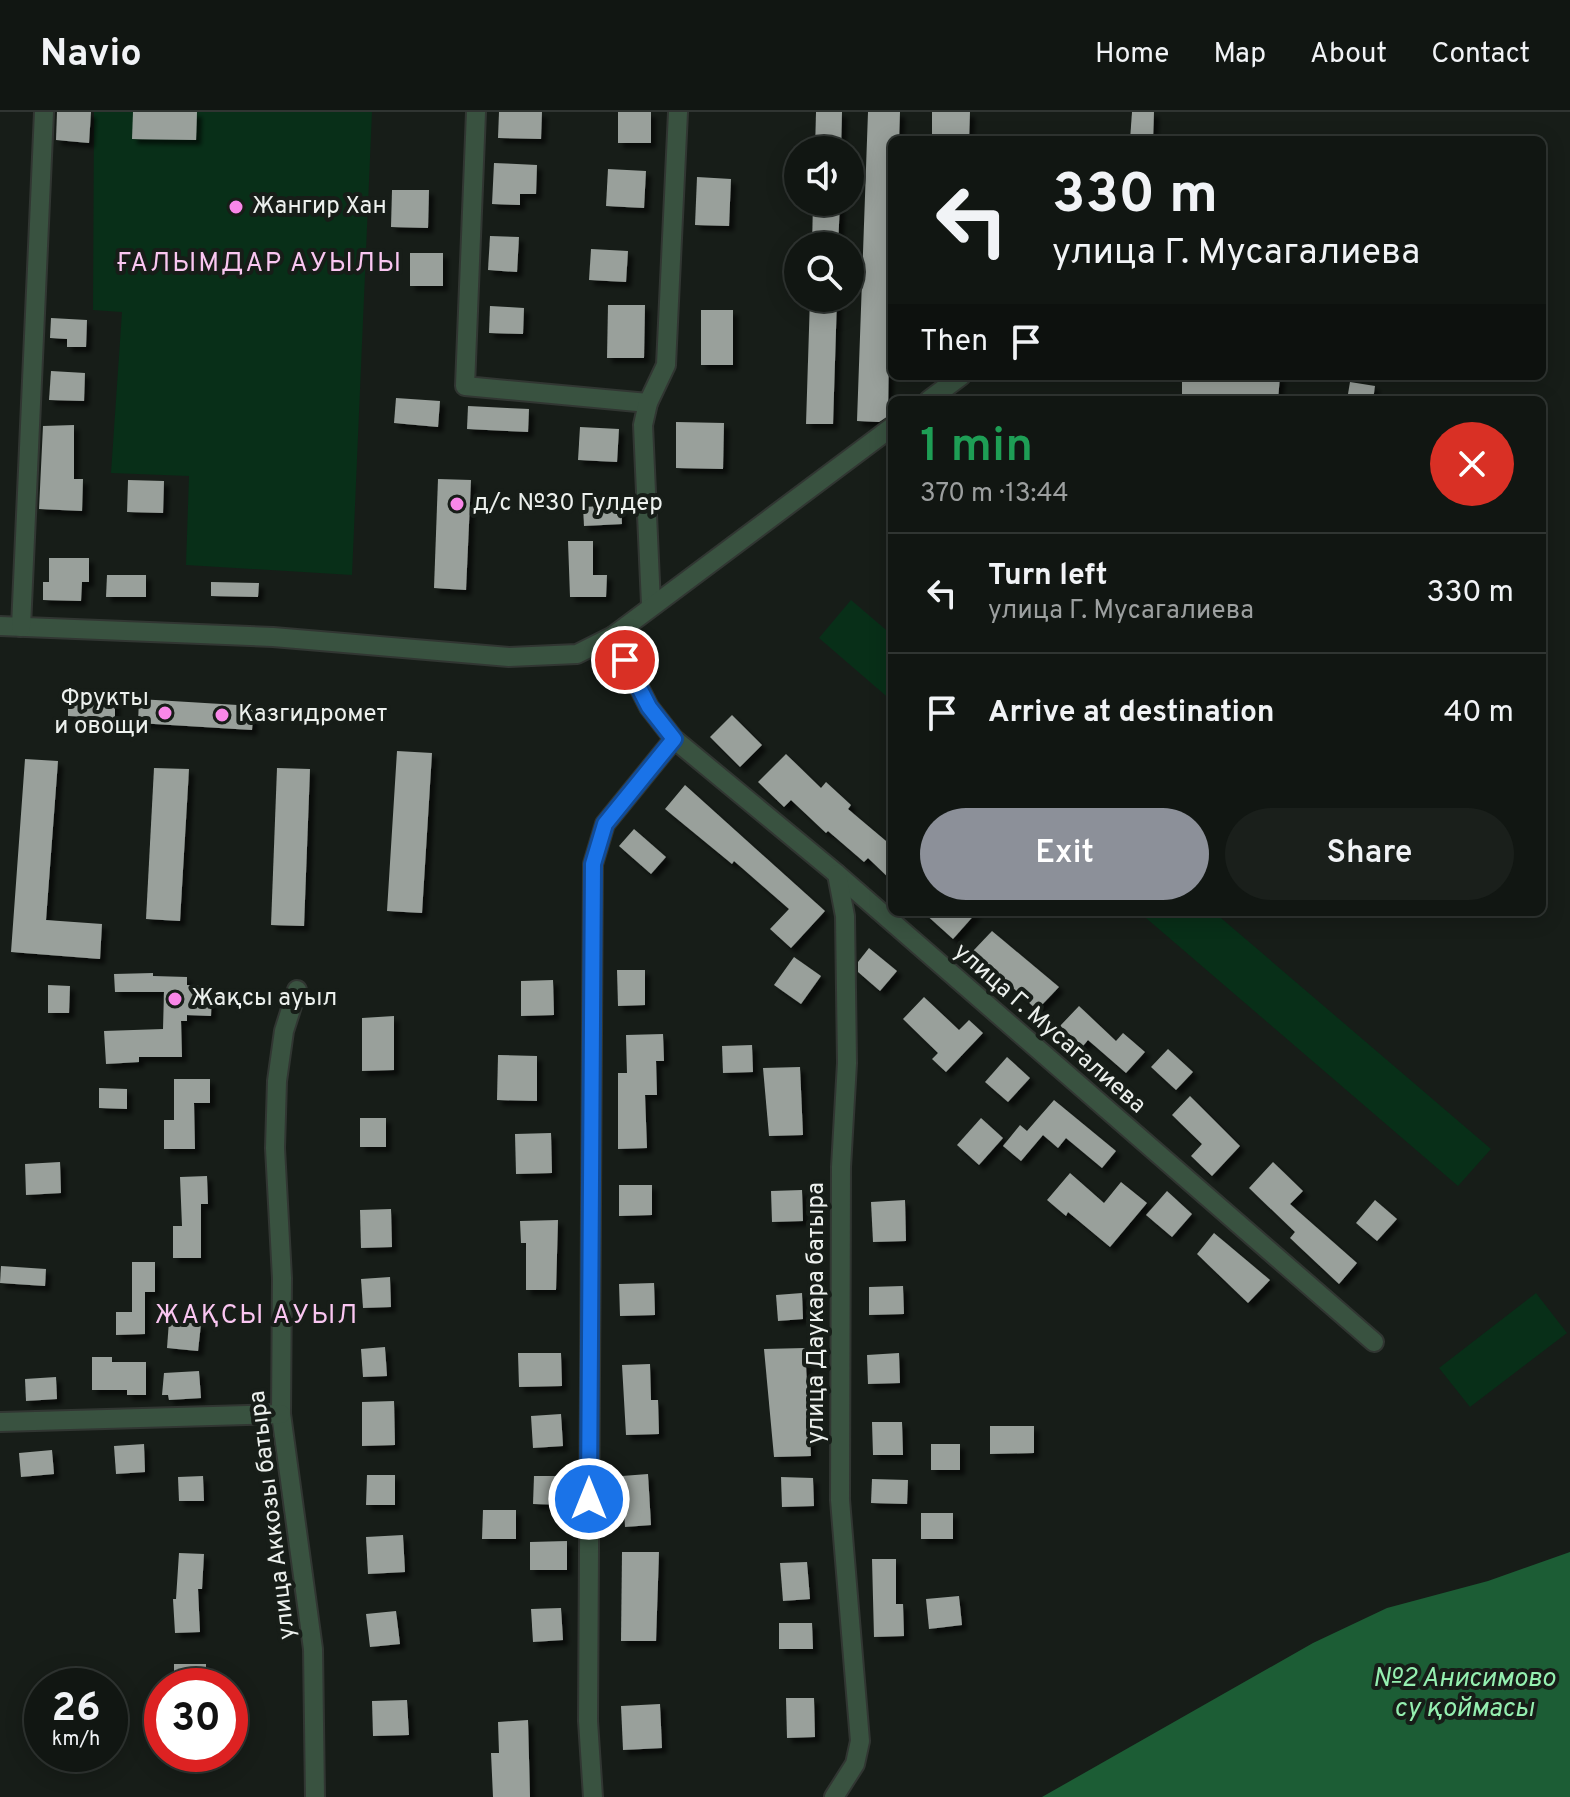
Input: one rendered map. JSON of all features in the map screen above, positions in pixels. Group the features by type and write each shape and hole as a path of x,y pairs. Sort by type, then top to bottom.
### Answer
{"street":[{"path":"21,627 44,112"},
{"path":"476,112 465,386 648,403"},
{"path":"651,604 643,425 648,403 666,365 678,112"},
{"path":"934,396 956,380"},
{"path":"0,626 273,637 509,657 577,654 613,636 651,604 888,430"},
{"name":"улица Г. Мусагалиева","path":"613,636 649,707 674,739 837,874 1374,1342"},
{"path":"593,1797 588,1721 593,864 605,824 674,739"},
{"name":"улица Даукара батыра","path":"834,1797 859,1752 840,1500 841,1167 847,1063 845,916 837,874"},
{"name":"улица Аккозы батыра","path":"297,990 284,1031 277,1081 275,1148 282,1278 281,1414 313,1649 315,1797"},
{"path":"0,1422 281,1414"}],"shaded area":[{"path":"94,112 372,112 352,575 186,565 189,476 111,473 122,312 93,310"},
{"path":"851,600 888,632 888,698 819,638"},
{"path":"1144,916 1219,916 1491,1149 1458,1186"},
{"path":"1536,1293 1567,1333 1470,1407 1439,1368"}],"water":[{"name":"№2 Анисимово су қоймасы","path":"1570,1552 1570,1797 1042,1797 1313,1643 1387,1608 1488,1581"}],"building":[{"path":"57,112 91,112 89,143 56,140"},
{"path":"133,112 197,112 196,140 132,139"},
{"path":"499,112 542,112 541,139 498,138"},
{"path":"618,112 651,112 651,143 618,143"},
{"path":"816,112 842,112 841,136 815,136"},
{"path":"868,112 900,112 899,136 888,136 888,416 879,422 857,421 861,312 864,312"},
{"path":"932,112 970,112 969,136 932,136"},
{"path":"1132,112 1154,112 1153,136 1130,136"},
{"path":"494,163 537,165 536,194 520,194 520,205 492,204"},
{"path":"608,169 646,171 644,208 606,206"},
{"path":"697,177 731,179 729,226 695,225"},
{"path":"392,190 429,190 428,228 391,227"},
{"path":"813,216 839,216 839,232 812,232"},
{"path":"490,236 519,237 517,272 488,270"},
{"path":"591,249 628,251 626,282 589,280"},
{"path":"410,253 443,253 443,286 410,286"},
{"path":"608,305 645,305 644,358 607,358"},
{"path":"490,306 524,308 523,334 489,333"},
{"path":"701,310 733,310 733,365 701,365"},
{"path":"810,312 837,312 833,424 806,424"},
{"path":"51,318 87,320 86,347 67,347 67,339 50,338"},
{"path":"51,371 85,373 84,401 49,400"},
{"path":"1182,380 1280,380 1278,396 1182,396"},
{"path":"1350,382 1375,386 1374,396 1348,396"},
{"path":"396,398 440,401 438,427 394,423"},
{"path":"468,406 529,409 528,432 467,429"},
{"path":"676,422 724,423 723,469 676,468"},
{"path":"74,425 74,479 83,479 82,511 39,509 43,426"},
{"path":"580,427 619,429 617,462 578,460"},
{"path":"438,479 471,480 466,590 434,588"},
{"path":"128,480 164,481 163,513 127,512"},
{"path":"621,505 622,524 584,526 583,507"},
{"path":"568,541 593,541 593,575 607,575 606,597 570,597"},
{"path":"49,558 89,558 89,582 82,582 81,601 43,600 43,582 49,582"},
{"path":"107,575 146,575 146,597 106,597"},
{"path":"211,582 259,583 258,597 211,596"},
{"path":"68,697 115,699 115,718 68,716"},
{"path":"139,699 254,706 252,730 138,723"},
{"path":"732,715 762,745 740,767 710,737"},
{"path":"397,751 432,753 422,913 387,911"},
{"path":"786,754 821,788 826,782 851,805 848,809 888,843 888,877 868,858 864,862 828,831 826,833 791,800 784,807 758,782"},
{"path":"25,759 58,761 46,920 102,924 100,959 11,952"},
{"path":"154,768 189,769 180,921 146,919"},
{"path":"277,768 310,769 304,926 271,925"},
{"path":"685,785 825,911 791,948 770,929 789,909 734,861 732,864 665,809"},
{"path":"634,829 666,857 651,874 619,846"},
{"path":"927,916 973,916 953,939"},
{"path":"992,931 1059,987 1037,1010 973,951"},
{"path":"869,948 897,971 880,991 858,972 858,962"},
{"path":"794,957 821,976 801,1004 774,985"},
{"path":"617,970 645,970 645,1005 618,1006"},
{"path":"153,973 153,976 187,977 187,985 212,986 211,1016 187,1015 187,1021 181,1021 182,1057 139,1057 139,1062 106,1064 104,1031 163,1029 164,992 115,992 114,974"},
{"path":"553,980 554,1015 521,1016 521,981"},
{"path":"48,985 70,986 69,1013 48,1013"},
{"path":"924,997 959,1030 969,1020 983,1033 946,1072 932,1059 938,1053 903,1019"},
{"path":"1079,1006 1116,1041 1123,1033 1145,1052 1126,1073 1088,1040 1083,1046 1060,1026"},
{"path":"394,1016 394,1070 362,1071 362,1018"},
{"path":"663,1034 664,1061 656,1061 657,1095 645,1095 647,1148 618,1149 618,1073 627,1073 626,1035"},
{"path":"752,1045 753,1072 723,1073 722,1046"},
{"path":"1168,1049 1193,1072 1176,1090 1151,1067"},
{"path":"498,1055 537,1056 537,1101 497,1100"},
{"path":"1007,1057 1030,1078 1008,1102 985,1082"},
{"path":"800,1067 803,1135 769,1136 763,1068"},
{"path":"174,1079 210,1079 210,1103 194,1103 195,1149 164,1149 164,1120 174,1120"},
{"path":"99,1088 127,1089 127,1109 99,1108"},
{"path":"1190,1096 1240,1146 1212,1176 1191,1156 1202,1144 1172,1115"},
{"path":"1054,1100 1116,1151 1102,1168 1066,1138 1058,1148 1043,1135 1021,1161 1003,1146 1020,1125 1027,1131"},
{"path":"360,1118 386,1118 386,1147 360,1147"},
{"path":"981,1118 1003,1138 979,1165 957,1145"},
{"path":"551,1133 552,1173 516,1174 515,1134"},
{"path":"60,1162 61,1193 26,1195 25,1164"},
{"path":"1273,1162 1303,1191 1290,1204 1357,1263 1339,1284 1290,1238 1295,1232 1249,1188"},
{"path":"1070,1173 1104,1203 1121,1182 1147,1203 1110,1247 1068,1212 1066,1216 1047,1200"},
{"path":"207,1176 208,1204 201,1204 201,1258 173,1258 173,1226 182,1226 180,1177"},
{"path":"619,1185 652,1185 652,1215 619,1216"},
{"path":"802,1190 803,1221 772,1222 771,1191"},
{"path":"1167,1191 1192,1214 1172,1237 1146,1215"},
{"path":"905,1200 906,1241 873,1242 871,1202"},
{"path":"1375,1200 1397,1219 1377,1241 1356,1223"},
{"path":"391,1209 392,1247 361,1248 360,1210"},
{"path":"558,1220 556,1290 526,1290 526,1243 521,1243 520,1221"},
{"path":"1214,1233 1270,1280 1248,1303 1197,1254"},
{"path":"132,1262 155,1262 155,1292 145,1292 145,1334 116,1335 116,1312 132,1312"},
{"path":"1,1266 46,1269 45,1286 0,1283"},
{"path":"390,1277 391,1307 363,1308 361,1279"},
{"path":"654,1283 655,1315 620,1316 619,1284"},
{"path":"903,1286 904,1314 869,1315 869,1287"},
{"path":"802,1293 803,1319 778,1321 776,1295"},
{"path":"169,1321 201,1324 198,1351 167,1348"},
{"path":"385,1347 387,1376 363,1377 361,1349"},
{"path":"805,1348 811,1456 774,1457 764,1349"},
{"path":"518,1353 561,1353 562,1386 519,1387"},
{"path":"899,1353 900,1383 868,1384 867,1355"},
{"path":"92,1357 112,1357 112,1362 146,1362 146,1395 127,1395 127,1390 92,1390"},
{"path":"650,1364 651,1400 658,1400 659,1434 626,1435 622,1365"},
{"path":"199,1371 201,1398 169,1400 168,1395 162,1395 164,1373"},
{"path":"56,1377 57,1399 26,1401 25,1379"},
{"path":"394,1401 395,1445 362,1446 362,1402"},
{"path":"561,1414 563,1446 533,1448 531,1416"},
{"path":"872,1422 902,1422 903,1455 873,1455"},
{"path":"990,1426 1034,1426 1034,1453 990,1454"},
{"path":"144,1444 145,1472 116,1474 114,1446"},
{"path":"931,1444 960,1444 960,1470 931,1470"},
{"path":"52,1450 54,1474 21,1477 19,1453"},
{"path":"648,1474 651,1525 625,1527 622,1476"},
{"path":"367,1475 395,1475 395,1505 366,1505"},
{"path":"203,1476 204,1501 179,1501 178,1477"},
{"path":"534,1476 567,1476 567,1505 533,1504"},
{"path":"781,1477 813,1478 814,1506 782,1507"},
{"path":"872,1479 908,1480 907,1504 871,1503"},
{"path":"483,1510 516,1510 516,1539 482,1539"},
{"path":"921,1513 953,1513 953,1539 921,1539"},
{"path":"403,1535 405,1572 368,1574 366,1537"},
{"path":"567,1541 567,1570 530,1570 530,1542"},
{"path":"622,1552 659,1552 656,1641 621,1641"},
{"path":"179,1553 204,1554 202,1589 198,1589 200,1632 175,1633 173,1599 176,1599"},
{"path":"872,1559 896,1559 896,1604 903,1604 904,1636 874,1637"},
{"path":"807,1562 810,1599 783,1601 780,1563"},
{"path":"959,1596 962,1625 929,1629 926,1599"},
{"path":"561,1608 563,1640 533,1642 531,1609"},
{"path":"396,1611 400,1644 370,1647 366,1614"},
{"path":"779,1623 812,1623 813,1649 779,1649"},
{"path":"174,1664 206,1664 206,1668 174,1668"},
{"path":"786,1698 814,1698 815,1737 787,1738"},
{"path":"407,1700 409,1735 373,1736 372,1701"},
{"path":"660,1704 662,1748 623,1750 621,1706"},
{"path":"528,1720 530,1797 493,1797 491,1753 499,1753 498,1722"}],"place":[{"name":"Жангир Хан","path":"236,207"},
{"name":"д/с №30 Гулдер","path":"457,504"},
{"name":"Фрукты и овощи","path":"165,713"},
{"name":"Казгидромет","path":"222,715"},
{"name":"Жақсы ауыл","path":"175,999"}],"district":[{"name":"ҒАЛЫМДАР АУЫЛЫ","path":"260,264"},
{"name":"ЖАҚСЫ АУЫЛ","path":"257,1316"}],"route":[{"path":"589,1499 593,864 596,844 605,824 674,739 649,707 625,660"}]}
